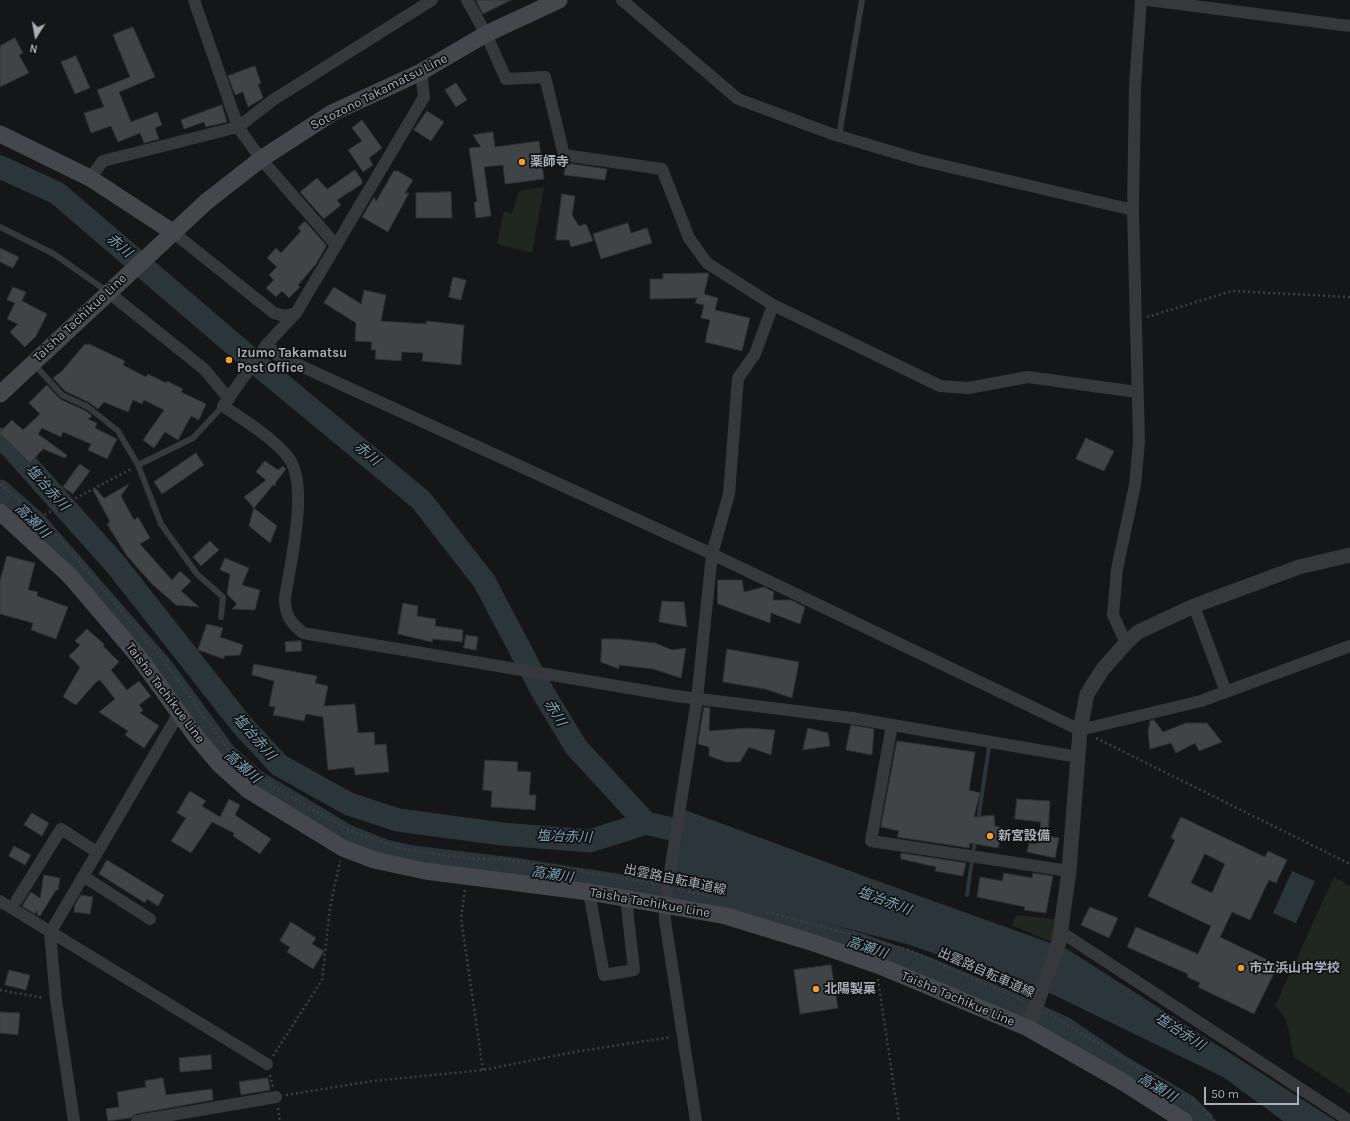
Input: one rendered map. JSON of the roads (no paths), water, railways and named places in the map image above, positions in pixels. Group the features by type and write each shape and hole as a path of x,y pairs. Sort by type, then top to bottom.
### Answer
{"main road":[{"name":"Sotozono Takamatsu Line","path":"174,233 206,202 261,159 332,113 421,72 486,34 559,0"},
{"path":"0,134 90,178 174,233"},
{"name":"Taisha Tachikue Line","path":"0,394 112,288 174,233"},
{"name":"Taisha Tachikue Line","path":"0,512 70,576 138,656 197,738 220,765 248,790 343,848 374,860 425,872 589,892 665,904 726,916 811,942 880,966 1028,1028 1123,1082 1184,1121"}],"street":[{"path":"194,0 238,127 261,159 336,245"},
{"path":"90,178 103,161 238,127 273,100 432,0"},
{"path":"467,0 486,34 506,79 544,77 564,155 662,169 689,238 707,263 774,305 940,386 968,388 1028,377 1137,392"},
{"path":"622,0 738,98 839,136 920,160 1132,210"},
{"path":"1126,643 1113,615 1118,564 1135,486 1139,442 1132,210 1135,86 1141,0"},
{"path":"1148,0 1350,26"},
{"path":"226,402 267,344 296,313 424,97 421,72"},
{"path":"174,233 274,313 284,316 296,313"},
{"path":"112,288 204,369 226,402 289,458 297,476 300,499 285,598 285,610 294,626 303,633 697,699 892,725 1078,757"},
{"path":"696,1121 684,1035 665,920 665,904 697,699 712,554 729,494 738,378 755,354 774,305"},
{"path":"267,344 277,355 712,554 1080,730 1201,701 1350,646"},
{"path":"1028,1028 1060,937 1068,871 1080,730 1087,694 1103,669 1138,632 1194,606 1299,567 1350,555"},
{"path":"1194,606 1226,692"},
{"path":"74,1121 56,1000 50,933 179,713"},
{"path":"892,725 871,841 1068,871"},
{"path":"17,900 61,829 97,852"},
{"path":"83,876 150,919"},
{"path":"589,892 604,974 634,970 626,898"},
{"path":"0,901 50,933 267,1064"},
{"path":"1060,937 1350,1121"},
{"path":"137,1121 276,1097"}],"lane":[{"path":"839,136 862,0"},
{"path":"0,227 54,254 112,288"},
{"path":"33,362 62,395 88,408 118,431 138,465 161,524 198,574 223,597 221,617"},
{"path":"138,465 194,438 226,402"}],"water":[{"path":"685,810 1067,949 1336,1121 1283,1121 1223,1077 1054,995 910,945 673,883"},
{"path":"1292,871 1315,881 1296,923 1273,913"}],"waterway":[{"name":"赤川","path":"0,167 57,193 252,360 421,500 484,581 541,689 576,747 646,823"},
{"name":"塩冶赤川","path":"0,439 11,447 117,566 242,725 279,765 349,804 398,820 502,834 590,841 646,823 700,836"},
{"name":"高瀬川","path":"0,491 35,522 163,669 225,754 254,780 347,836 385,851 412,857 520,870 694,897 861,945 926,968 1064,1028 1117,1064 1187,1106 1202,1121"},
{"path":"978,821 989,747"},
{"path":"967,895 975,840"}],"place":[{"name":"薬師寺","path":"522,162"},
{"name":"Izumo Takamatsu Post Office","path":"229,360"},
{"name":"新宮設備","path":"990,836"},
{"name":"市立浜山中学校","path":"1241,968"},
{"name":"北陽製菓","path":"816,989"}]}
